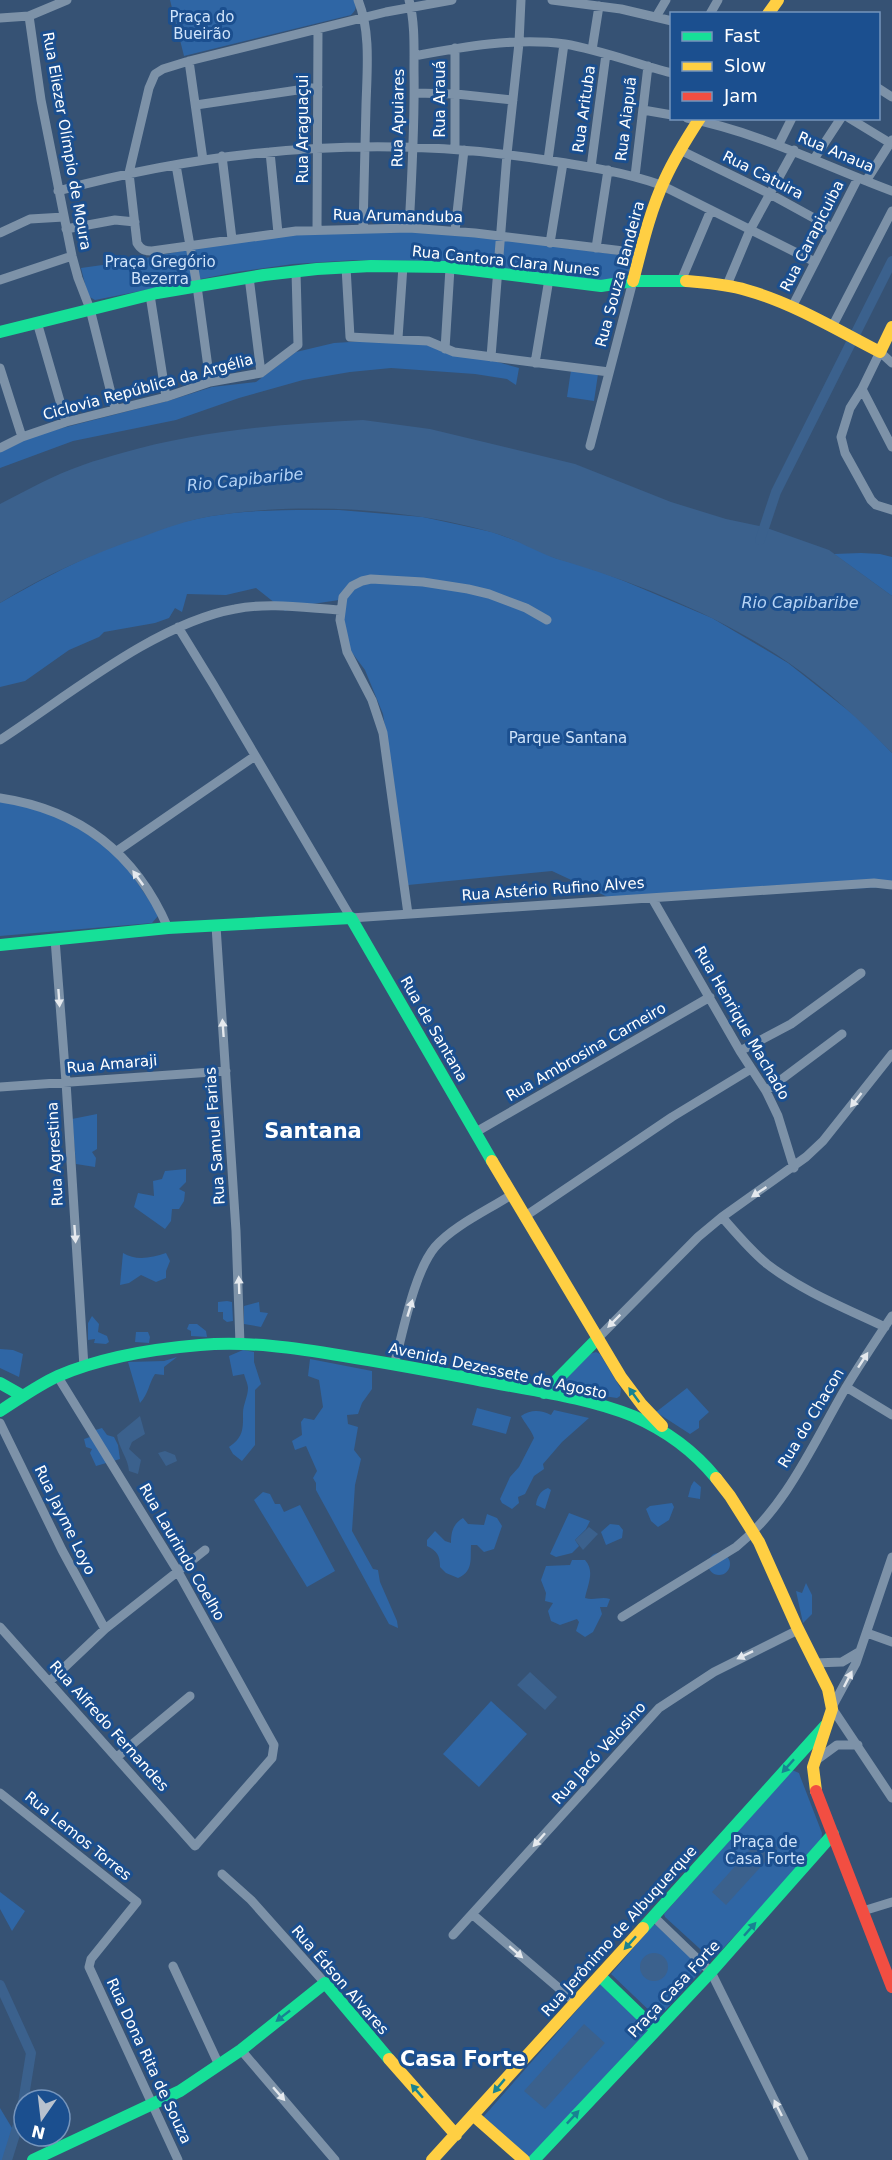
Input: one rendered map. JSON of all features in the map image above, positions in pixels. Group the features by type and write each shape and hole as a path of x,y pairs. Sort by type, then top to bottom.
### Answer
{"street":[{"path":"0,18 29,16 67,0"},
{"path":"358,0 364,19 367,84 363,230"},
{"path":"66,229 115,220 135,222 129,173 152,78 163,69 364,19 410,4 452,0"},
{"path":"490,357 521,0"},
{"path":"552,0 587,2 670,20"},
{"path":"656,17 666,0"},
{"name":"Rua Apuiares","path":"409,228 415,93 410,4"},
{"path":"592,50 599,6"},
{"name":"Rua Eliezer Olímpio de Moura","path":"29,16 41,100 66,229 78,278 90,309 115,409"},
{"name":"Rua Araguaçui","path":"317,230 318,29"},
{"path":"414,56 455,48 519,43 564,44 670,72"},
{"path":"548,160 564,44"},
{"name":"Rua Arauá","path":"455,48 459,150 455,231"},
{"name":"Rua Arituba","path":"591,167 606,54"},
{"path":"189,61 203,160"},
{"name":"Rua Aiapuã","path":"635,176 648,66"},
{"path":"196,105 318,87"},
{"path":"415,93 456,93 513,100"},
{"path":"643,110 670,115"},
{"name":"Rua Souza Bandeira","path":"590,446 640,253 661,185 695,120"},
{"name":"Rua Anaua","path":"700,120 726,126 778,144 892,191"},
{"path":"778,144 791,120"},
{"path":"814,159 840,120"},
{"path":"852,120 891,142"},
{"name":"Rua Carapicuiba","path":"792,307 832,228 862,180 891,142"},
{"path":"58,191 129,173 222,156 318,148 414,148 507,154 608,170 661,185 815,262"},
{"name":"Rua Catuira","path":"680,150 770,194 832,228"},
{"path":"727,285 750,230 794,150"},
{"path":"270,152 278,233"},
{"path":"222,156 232,239"},
{"path":"549,243 563,163"},
{"path":"176,165 197,286 210,382"},
{"path":"597,248 608,170"},
{"path":"681,281 711,210"},
{"path":"832,327 892,212"},
{"path":"0,233 30,219 64,217"},
{"name":"Rua Arumanduba","path":"135,222 137,243 143,250 152,251 278,233 409,228 455,231 640,253"},
{"path":"0,280 72,256"},
{"path":"398,338 403,266"},
{"name":"Rua Cantora Clara Nunes","path":"0,332 150,295 249,277 346,267 403,266 450,268 607,286 633,281 681,281 727,285 762,294 792,307 880,352"},
{"path":"346,267 350,337 428,341 445,350 609,372"},
{"path":"445,350 450,268"},
{"name":"Ciclovia República da Argélia","path":"0,448 22,437 66,422 166,397 210,382 261,373 298,345 296,272"},
{"path":"249,277 261,373"},
{"path":"536,363 549,279"},
{"path":"150,295 166,397"},
{"path":"37,322 66,422"},
{"path":"892,327 862,389 850,408 841,437 845,453 871,500 876,505 892,510"},
{"path":"880,352 892,363"},
{"path":"0,368 22,437"},
{"path":"862,389 892,447"},
{"path":"408,914 383,733 372,700 347,652 340,620 343,597 352,586 372,579 423,582 468,589 526,608 548,620"},
{"path":"0,740 114,664 178,627 212,614 260,606 340,610"},
{"name":"Rua de Santana","path":"178,627 351,918 524,1217 635,1396 673,1438"},
{"path":"117,851 255,756"},
{"path":"0,798 39,806 60,815 81,825 117,851 151,895 168,928"},
{"name":"Rua Astério Rufino Alves","path":"0,945 168,928 874,884 892,885"},
{"name":"Rua Henrique Machado","path":"652,898 740,1051 766,1091 778,1116 794,1168"},
{"name":"Rua Samuel Farias","path":"216,926 236,1232 240,1344"},
{"name":"Rua Agrestina","path":"55,939 84,1366"},
{"path":"740,1051 791,1023 861,974"},
{"name":"Rua Ambrosina Carneiro","path":"476,1132 710,997"},
{"path":"766,1091 842,1034"},
{"path":"544,1393 698,1237 794,1168 823,1141 892,1054"},
{"path":"524,1217 654,1129 751,1069"},
{"name":"Rua Amaraji","path":"0,1087 226,1071"},
{"path":"394,1365 427,1258 448,1234 511,1195"},
{"path":"722,1218 755,1253 780,1273 823,1298 885,1326"},
{"name":"Rua do Chacon","path":"622,1617 754,1534 776,1505 846,1387 892,1316"},
{"name":"Avenida Dezessete de Agosto","path":"0,1411 58,1377 84,1366 138,1354 204,1345 240,1344 308,1350 394,1365 544,1393 626,1414 646,1422 673,1438 706,1467 720,1483 754,1534 825,1684 832,1707"},
{"name":"Rua Laurindo Coelho","path":"58,1377 177,1570 274,1745 272,1758 195,1846"},
{"path":"0,1383 23,1396"},
{"path":"846,1387 892,1415"},
{"name":"Rua Jayme Loyo","path":"0,1422 62,1550 105,1629"},
{"path":"49,1682 105,1629 205,1550"},
{"path":"892,1557 861,1650 832,1707 815,1761 813,1776 892,1987"},
{"name":"Rua Alfredo Fernandes","path":"0,1627 195,1846"},
{"name":"Rua Jacó Velosino","path":"453,1935 659,1708 714,1672 798,1630"},
{"path":"867,1633 892,1642"},
{"path":"815,1664 842,1662 861,1650"},
{"path":"117,1757 190,1696"},
{"path":"832,1707 892,1798"},
{"name":"Rua Jerônimo de Albuquerque","path":"432,2160 828,1723"},
{"path":"815,1761 837,1745 858,1745"},
{"name":"Rua Lemos Torres","path":"0,1793 137,1902 92,1959 89,1967 92,1976"},
{"name":"Praça Casa Forte","path":"534,2160 711,1972 833,1834"},
{"name":"Rua Édson Alvares","path":"222,1874 250,1900 326,1983 456,2135"},
{"path":"863,1911 892,1902"},
{"path":"472,1914 575,2002"},
{"path":"654,1917 711,1972 804,2160"},
{"path":"173,1966 219,2065"},
{"name":"Rua Dona Rita de Souza","path":"92,1976 154,2104 178,2160"},
{"path":"600,1976 656,2030"},
{"path":"33,2160 180,2091 241,2050 326,1983"},
{"path":"241,2050 335,2160"},
{"path":"474,2116 511,2154 524,2160"}],"green space":[{"name":"Praça do Bueirão","path":"170,0 355,0 356,6 351,15 184,56"},
{"name":"Praça Gregório Bezerra","path":"361,230 463,234 635,257 628,274 612,284 433,261 355,260 293,264 236,272 95,300 88,296 81,268 270,237"},
{"path":"398,339 427,342 519,368 516,385 507,379 475,374 391,368 350,372 303,380 239,398 176,420 73,441 0,468 0,450 31,436 168,401 212,387 256,382 296,352 334,343"},
{"path":"571,370 598,374 594,401 567,397"},
{"name":"Parque Santana","path":"339,510 423,517 492,532 555,558 588,567 624,581 712,618 788,663 859,719 892,753 892,887 612,899 552,871 408,885 383,714 365,670 347,646 339,600 299,606 285,611 256,588 226,595 187,594 182,612 175,608 169,618 155,623 104,632 99,637 69,650 25,681 0,687 0,603 50,576 129,539 183,522 243,512"},
{"path":"861,553 892,557 892,596 834,554"},
{"path":"0,801 22,804 67,820 120,857 158,916 152,923 0,936"},
{"path":"97,1114 97,1149 92,1152 96,1158 95,1167 76,1164 72,1119"},
{"path":"186,1169 186,1182 179,1189 185,1192 184,1201 179,1209 172,1209 171,1221 165,1229 134,1207 138,1193 154,1196 153,1181 162,1179 165,1171"},
{"path":"123,1253 144,1258 166,1253 170,1261 166,1278 156,1282 141,1275 129,1283 120,1285"},
{"path":"218,1302 232,1302 233,1321 227,1322 223,1319 223,1312 218,1312"},
{"path":"259,1302 260,1312 268,1313 261,1327 244,1324 244,1306"},
{"path":"92,1316 99,1324 98,1332 107,1336 109,1342 106,1344 94,1343 95,1339 88,1340 88,1323"},
{"path":"189,1324 197,1324 206,1331 207,1337 191,1336 191,1331 187,1329"},
{"path":"136,1332 148,1332 149,1343 135,1342"},
{"path":"0,1349 23,1354 19,1377 0,1368"},
{"path":"243,1350 254,1352 254,1362 261,1384 255,1390 255,1445 242,1461 233,1454 229,1447 238,1440 242,1432 243,1410 248,1386 244,1374 233,1376 229,1356"},
{"path":"596,1352 600,1354 621,1389 620,1396 617,1398 569,1391 565,1387 567,1378 590,1354"},
{"path":"177,1357 164,1367 164,1375 155,1374 140,1403 128,1362 164,1361"},
{"path":"310,1359 372,1371 372,1389 362,1403 358,1414 347,1415 348,1424 358,1427 354,1450 361,1459 355,1485 352,1531 373,1569 378,1570 380,1582 398,1628 389,1624 316,1490 313,1478 317,1471 306,1446 295,1450 292,1441 302,1435 301,1422 304,1418 314,1420 323,1407 319,1380 308,1376"},
{"path":"687,1388 709,1412 699,1421 699,1428 690,1434 656,1412"},
{"path":"477,1408 511,1417 506,1434 472,1425"},
{"path":"554,1410 589,1418 562,1442 543,1464 544,1469 534,1476 525,1494 518,1497 519,1503 512,1509 500,1499 510,1477 519,1467 534,1438 521,1416 536,1411 551,1415"},
{"path":"102,1428 107,1435 114,1437 120,1459 96,1466 90,1453 92,1449 86,1447 84,1439 90,1437 89,1432"},
{"path":"694,1481 701,1487 700,1499 688,1497"},
{"path":"548,1488 551,1490 545,1509 536,1505 539,1495"},
{"path":"263,1492 270,1494 275,1504 280,1504 284,1512 300,1505 335,1571 307,1587 254,1500"},
{"path":"672,1503 674,1507 669,1520 658,1527 651,1521 646,1509 650,1506"},
{"path":"569,1513 590,1521 586,1529 575,1540 579,1546 572,1553 556,1557 550,1554"},
{"path":"487,1514 497,1518 502,1526 494,1549 484,1552 477,1545 471,1545 467,1572 458,1578 446,1573 440,1567 437,1554 427,1546 427,1540 435,1531 445,1541 451,1543 453,1529 460,1520 463,1518 468,1524 484,1525"},
{"path":"610,1524 619,1525 623,1530 622,1538 606,1545 601,1532"},
{"path":"719,1553 729,1560 730,1564 723,1574 719,1575 709,1568 708,1564 715,1554"},
{"path":"572,1560 585,1560 590,1569 585,1598 610,1599 607,1607 600,1607 602,1614 593,1632 585,1637 576,1631 579,1622 577,1619 560,1625 551,1621 548,1611 553,1603 545,1601 546,1593 541,1580 546,1566 570,1565"},
{"path":"806,1583 812,1595 812,1614 803,1623 796,1591 802,1593"},
{"path":"491,1701 527,1734 479,1787 443,1754"},
{"name":"Praça de Casa Forte","path":"792,1770 799,1773 822,1833 821,1843 715,1957 710,1958 664,1914"},
{"path":"0,1892 25,1911 12,1931 0,1909"},
{"path":"653,1925 656,1925 703,1969 659,2017 655,2016 611,1974"},
{"path":"600,1984 648,2030 529,2158 483,2120 484,2116"},
{"path":"0,2108 12,2128 12,2142 6,2160 0,2160"}],"water":[{"name":"Rio Capibaribe","path":"363,420 430,429 575,464 671,502 726,519 764,527 829,550 892,596 892,753 842,705 803,673 762,646 706,615 648,590 549,556 502,536 427,518 354,510 281,509 203,518 168,527 87,558 34,583 0,603 0,504 30,488 93,462 181,439 241,429"},
{"path":"140,1416 145,1434 132,1442 129,1449 141,1460 138,1474 129,1471 117,1435"},
{"path":"165,1451 175,1455 177,1461 166,1466 158,1453"},
{"path":"589,1527 598,1534 583,1550 575,1540"},
{"path":"530,1672 557,1697 545,1710 517,1685"},
{"path":"763,1835 778,1848 726,1905 712,1892"},
{"path":"654,1953 664,1957 668,1967 664,1977 654,1981 644,1977 640,1967 644,1957"},
{"path":"584,2024 605,2043 545,2109 524,2091"}],"waterway":[{"path":"760,540 776,492 892,261"},
{"path":"0,1985 31,2053 21,2115 7,2160"}],"traffic: fast":[{"path":"0,332 157,293 264,275 317,269 371,266 447,267 601,286 633,281 686,281"},
{"path":"0,945 168,928 351,918 492,1161"},
{"path":"544,1393 598,1338"},
{"path":"0,1411 58,1376 110,1359 200,1345 272,1346 442,1373 595,1403 633,1416 668,1435 689,1450 716,1478"},
{"path":"0,1383 23,1396"},
{"path":"643,1928 825,1726"},
{"path":"534,2160 711,1972 833,1834"},
{"path":"600,1976 656,2030"},
{"path":"33,2160 180,2091 241,2050 325,1983 389,2059"}],"traffic: slow":[{"path":"769,12 778,0"},
{"path":"633,281 660,191 677,155 699,120"},
{"path":"686,281 731,286 763,295 880,352 892,327"},
{"path":"492,1161 621,1377 642,1405 662,1426"},
{"path":"716,1478 759,1542 828,1689 832,1709 813,1767 816,1791"},
{"path":"432,2160 643,1928"},
{"path":"389,2059 456,2135"},
{"path":"474,2116 524,2160"}],"traffic: jam":[{"path":"816,1791 892,1987"}],"district":[{"name":"Santana","path":"313,1131"},
{"name":"Casa Forte","path":"463,2059"}]}
